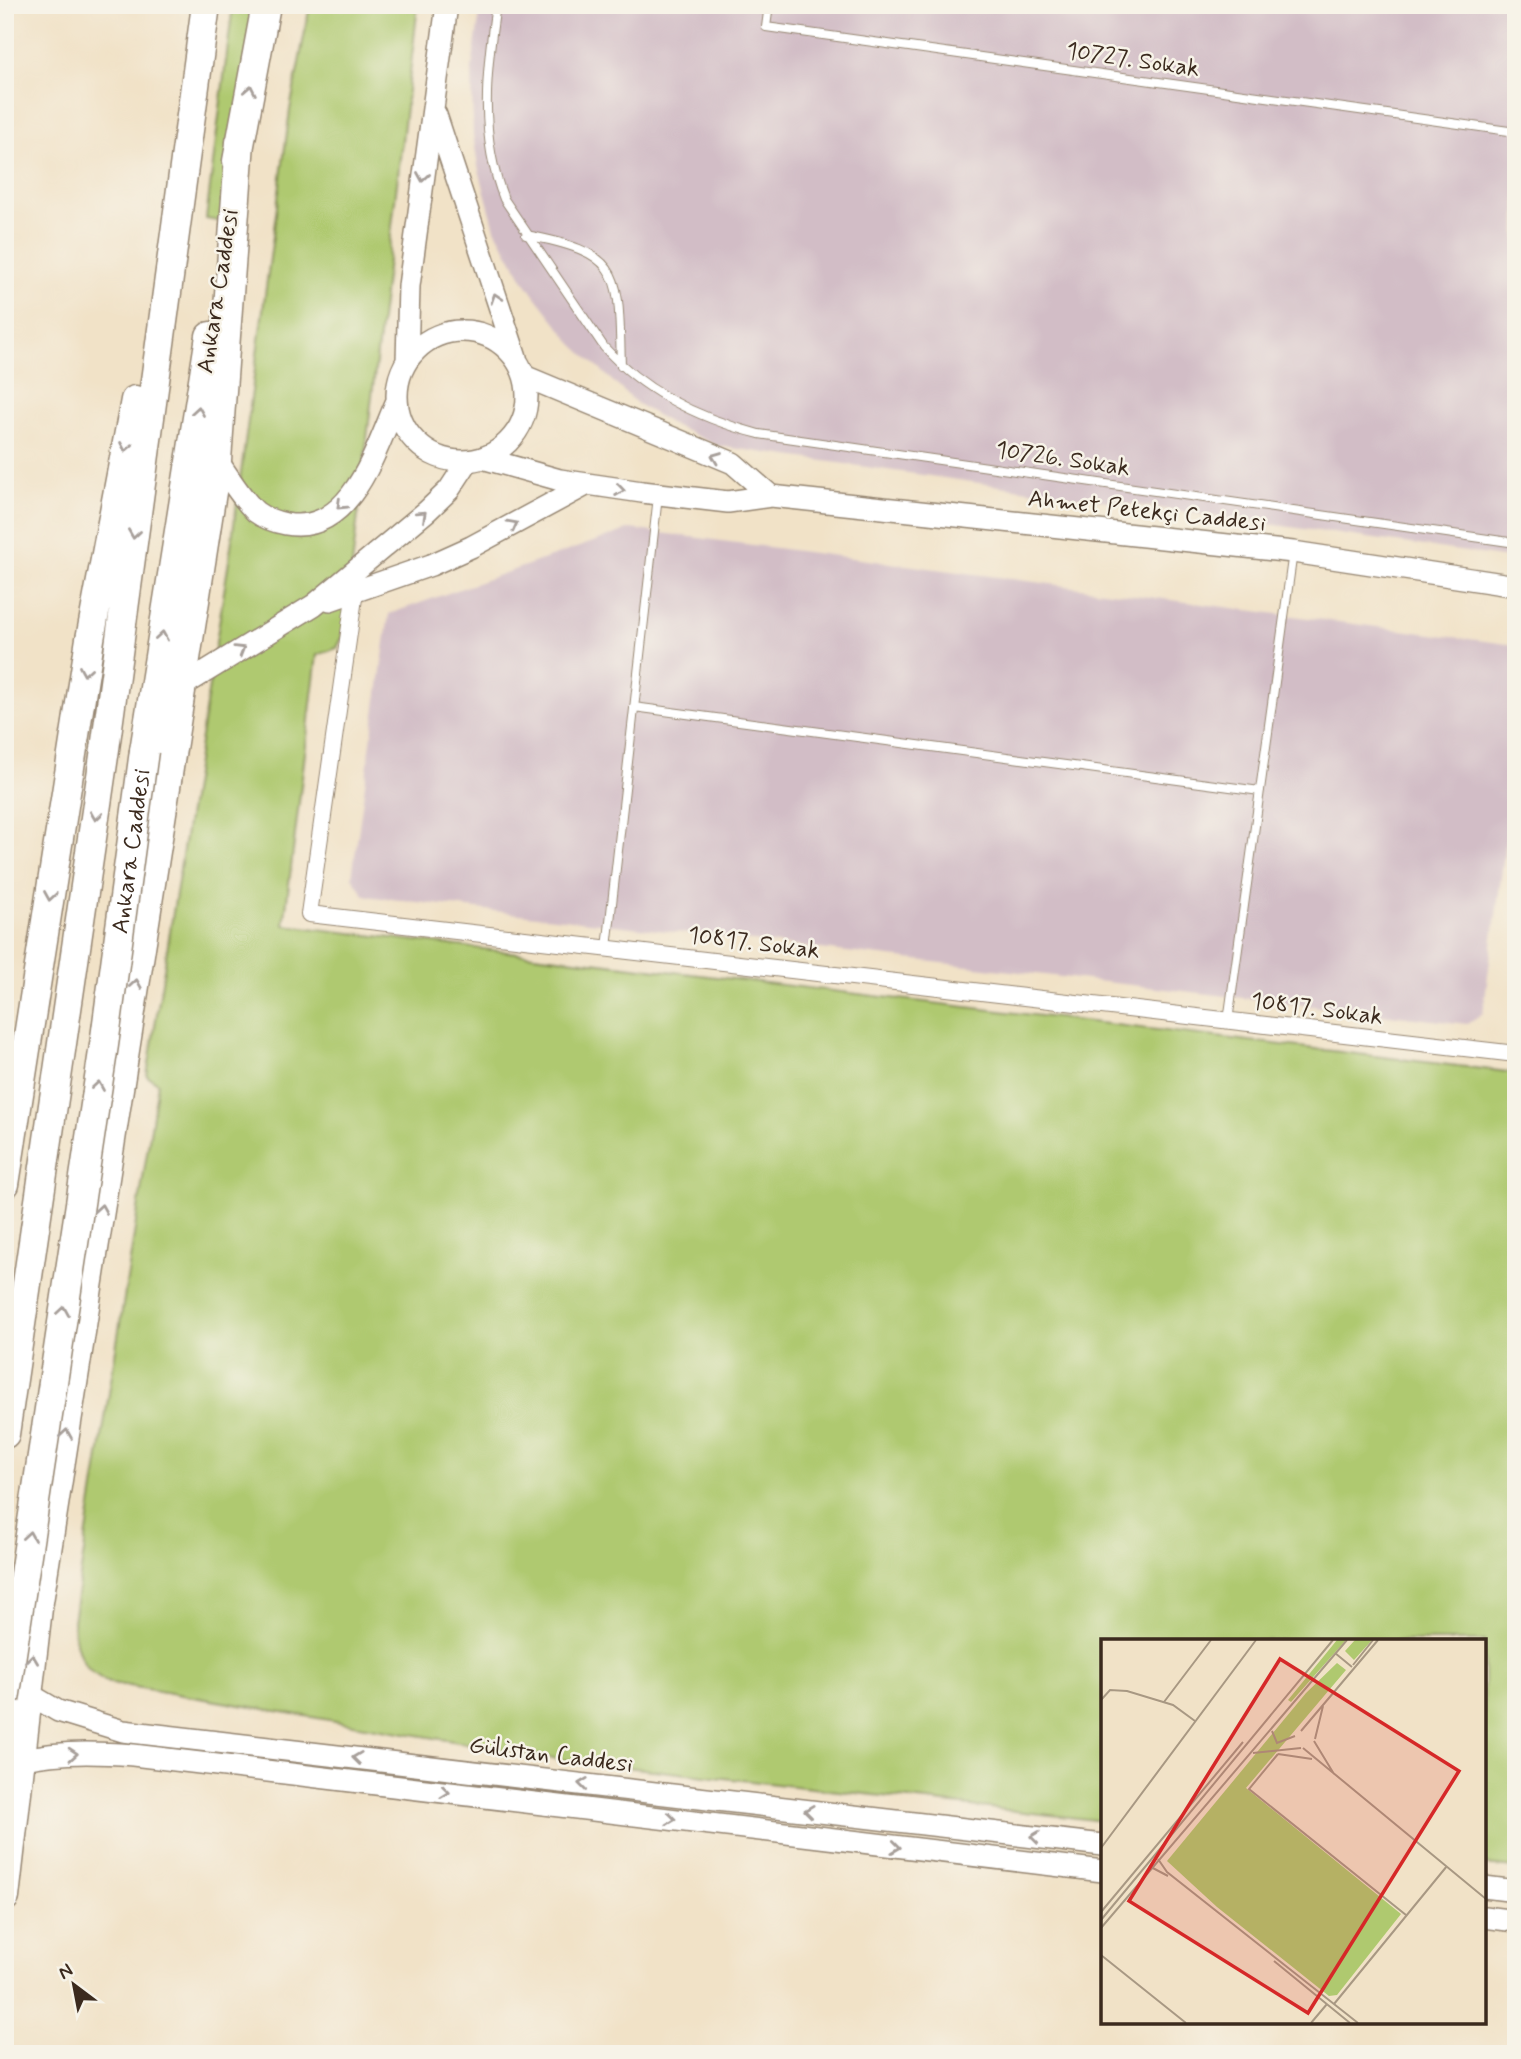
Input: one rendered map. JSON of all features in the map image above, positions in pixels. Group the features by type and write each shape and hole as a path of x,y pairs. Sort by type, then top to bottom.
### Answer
{"highway":[{"name":"Ankara Caddesi","path":"5,1434 106,749 206,5"},
{"name":"Ankara Caddesi","path":"17,1698 144,751 240,142 267,5"},
{"path":"5,1184 90,639 201,43"},
{"path":"5,1897 17,1698 38,1608 217,460 240,142"}],"street":[{"path":"407,361 409,286 421,182 435,110 447,5"},
{"path":"182,686 314,605 427,511 475,460 507,443 516,432 527,405 521,369 435,110"},
{"path":"217,460 257,513 276,523 300,527 341,508 355,491 396,402 400,374 407,361 428,340 456,331 470,331 491,338 509,351 521,369 733,463 771,496"},
{"path":"396,402 399,417 414,442 439,458 475,460"},
{"name":"Ahmet Petekçi Caddesi","path":"475,460 586,485 659,494 728,502 771,496 1293,552 1516,586"},
{"path":"314,605 471,547 586,485"},
{"name":"10817. Sokak","path":"355,591 309,914 1516,1054"},
{"name":"Gülistan Caddesi","path":"5,1678 17,1698 122,1731 1101,1845"},
{"name":"Gülistan Caddesi","path":"12,1761 87,1753 133,1755 1101,1871"},
{"path":"1486,1888 1516,1891"},
{"path":"1486,1917 1516,1921"}],"lane":[{"name":"10726. Sokak","path":"496,5 487,74 488,142 494,175 504,200 604,347 621,366 684,407 732,427 759,434 1516,544"},
{"name":"10727. Sokak","path":"769,5 766,27 1516,132"},
{"path":"526,235 584,249 604,262 614,281 621,366"},
{"path":"607,948 659,494"},
{"path":"1228,1021 1293,552"},
{"path":"634,707 1260,791"}],"shaded area":[{"path":"481,5 1516,5 1516,559 718,446 673,425 636,403 573,344 526,284 495,229 478,166 473,134 472,68"},
{"path":"630,529 1515,645 1516,764 1483,1013 1467,1024 365,896 352,877 389,614"}],"green space":[{"path":"233,5 266,5 229,223 206,219"},
{"path":"310,5 418,5 344,634 337,648 317,655 284,925 1516,1073 1516,1868 1486,1865 1486,1639 1101,1639 1101,1821 564,1760 111,1683 93,1673 82,1659 73,1621 158,1083 147,1076 230,554 290,110"}]}
